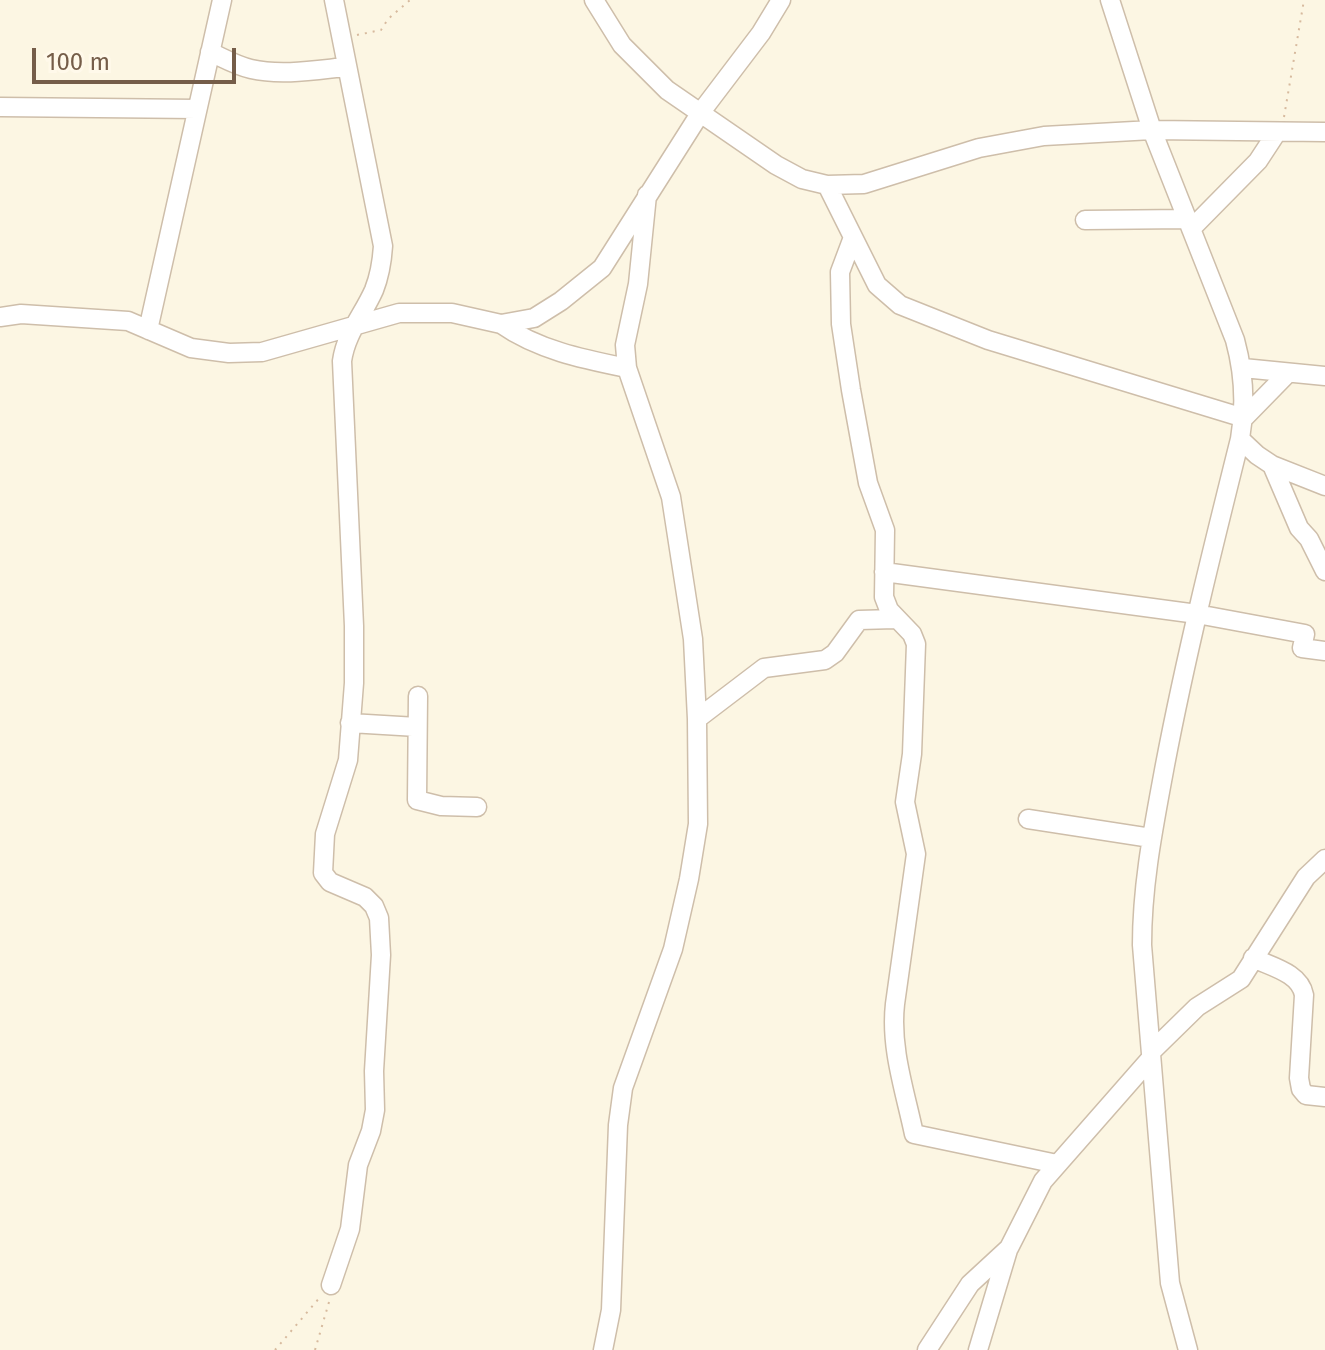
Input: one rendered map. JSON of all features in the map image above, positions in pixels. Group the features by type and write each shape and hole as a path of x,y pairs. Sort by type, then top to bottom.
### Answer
{"street":[{"path":"148,330 222,0"},
{"path":"331,1285 350,1229 358,1165 375,1110 374,1071 381,967 379,918 374,906 365,897 330,882 323,873 325,834 348,760 354,626 342,361 344,346 373,291 381,268 383,246 334,0"},
{"path":"594,0 622,45 667,90 776,165 802,179 827,185 864,184 979,148 1016,140 1152,130 1325,132"},
{"path":"501,324 534,318 582,286 602,268 701,112 761,33 781,0"},
{"path":"1110,0 1152,130 1235,340 1243,368 1244,418 1197,614 1151,838 1142,911 1142,945 1170,1283 1188,1350"},
{"path":"210,52 248,69 261,71 346,67"},
{"path":"0,107 197,109"},
{"path":"1085,220 1189,224 1258,161 1279,132"},
{"path":"827,185 877,285 900,305 988,340 1244,418"},
{"path":"603,1350 611,1310 618,1125 623,1088 673,949 698,824 693,639 671,497 627,368 625,345 638,284 647,195"},
{"path":"852,240 840,272 841,324 859,444 868,483 885,530 884,597 895,619 912,634 916,644 912,754 905,802 916,854 893,1027 895,1049 914,1134 1057,1164"},
{"path":"0,317 21,314 128,321 191,348 229,353 262,352 399,313 452,313 501,324 519,336 577,358 627,368"},
{"path":"1243,368 1325,376"},
{"path":"1244,418 1288,373"},
{"path":"1240,439 1272,465 1325,486"},
{"path":"1272,465 1299,528 1309,539 1325,571"},
{"path":"884,572 1197,614 1305,634 1302,648 1325,651"},
{"path":"697,719 764,668 825,660 835,653 859,620 895,619"},
{"path":"418,696 417,800 441,806 477,807"},
{"path":"350,723 417,727"},
{"path":"1028,819 1151,838"},
{"path":"978,1350 1009,1248 1043,1181 1151,1055 1197,1007 1241,979 1306,877 1325,859"},
{"path":"1253,958 1297,978 1302,986 1301,1089 1306,1095 1325,1097"},
{"path":"927,1350 970,1284 1009,1248"}],"path":[{"path":"340,40 381,30 388,19 410,0"},
{"path":"1279,132 1304,0"},
{"path":"275,1350 331,1285"},
{"path":"315,1350 330,1300 331,1285"}]}
